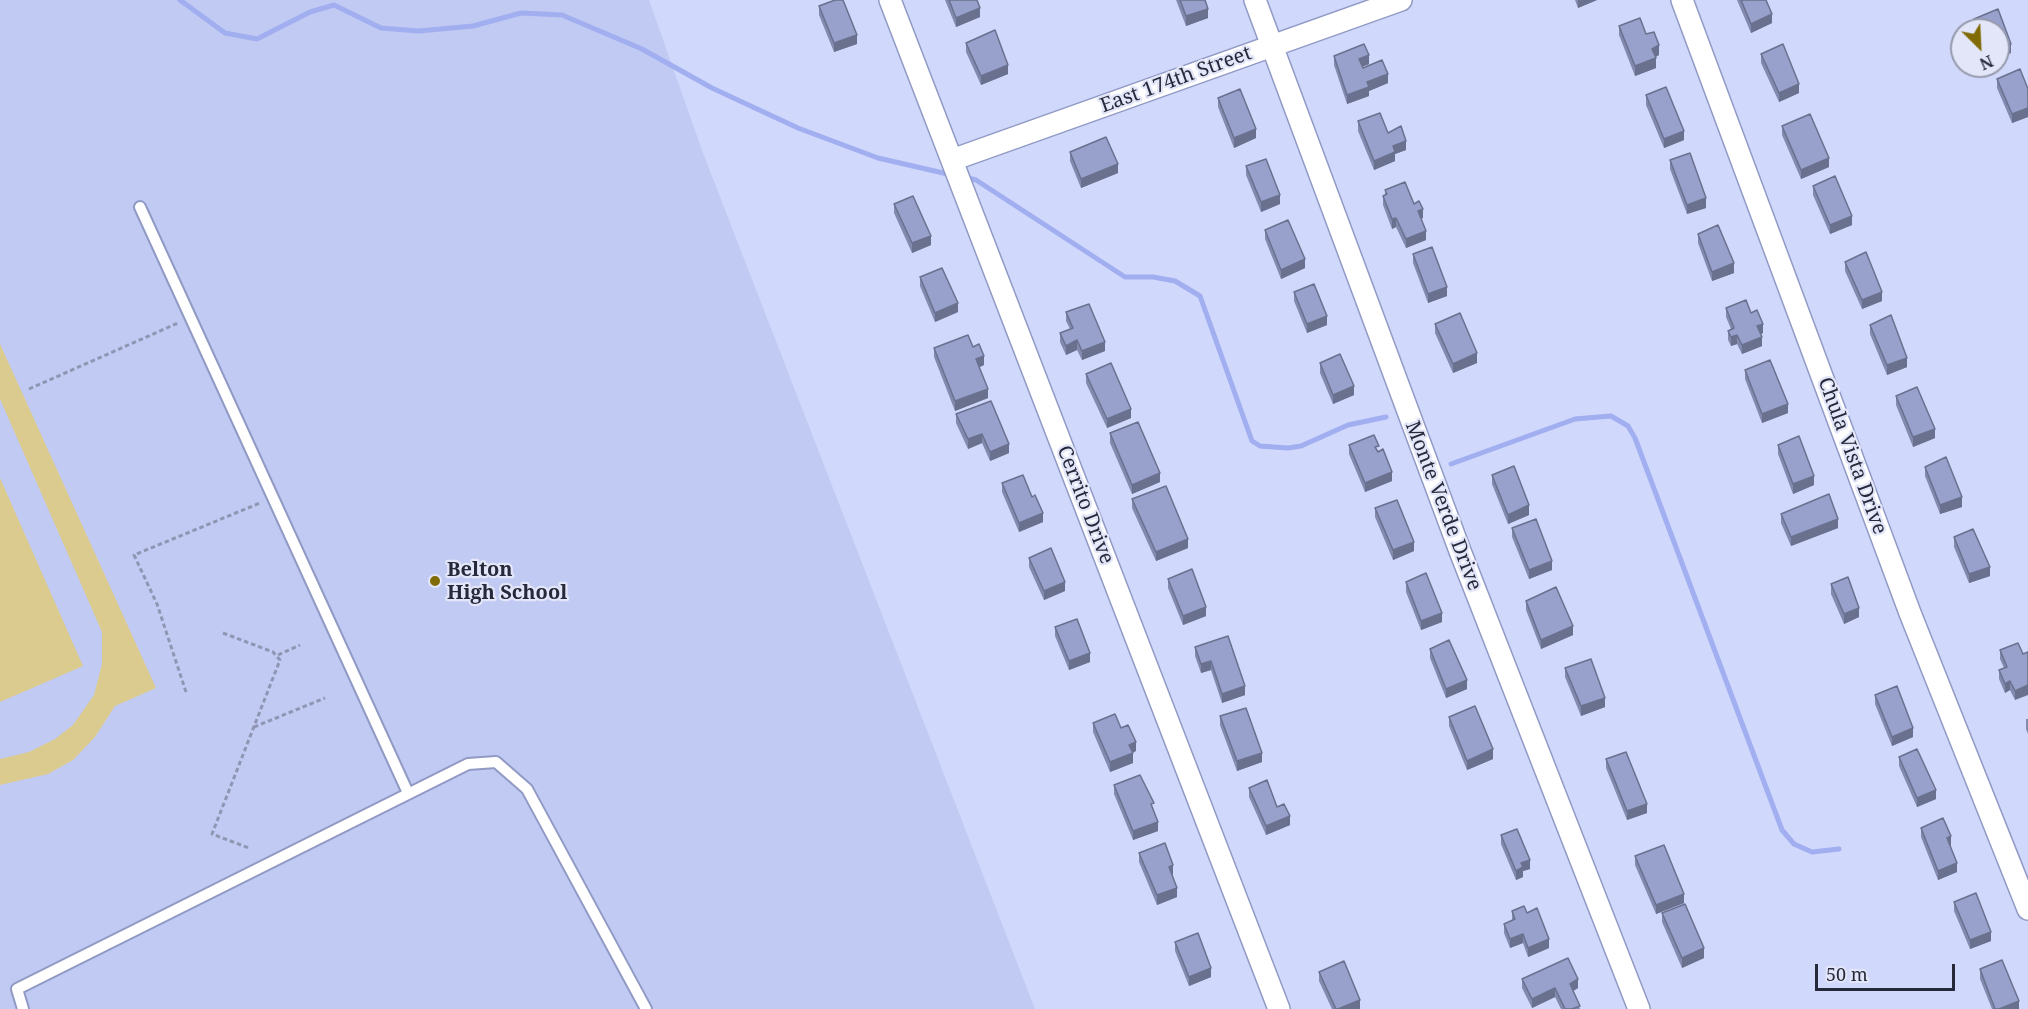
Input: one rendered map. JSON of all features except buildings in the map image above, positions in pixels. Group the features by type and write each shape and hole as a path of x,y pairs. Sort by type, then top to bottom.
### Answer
{"street":[{"name":"Cerrito Drive","path":"890,0 1279,1009"},
{"name":"Monte Verde Drive","path":"1255,0 1460,551 1639,1009"},
{"name":"East 174th Street","path":"952,160 1401,0"},
{"name":"Chula Vista Drive","path":"1682,0 1910,613 2028,909"}],"lane":[{"path":"140,207 408,793"},
{"path":"23,1009 17,989 468,764 496,762 527,789 646,1009"}],"path":[{"path":"28,388 191,318"},
{"path":"186,693 157,604 134,555 273,497"},
{"path":"223,633 278,655 300,645"},
{"path":"249,848 212,834 280,660 278,655"},
{"path":"254,727 326,698"}],"shaded area":[{"name":"Belton High School","path":"0,0 649,0 703,153 1035,1009 0,1009"},
{"path":"0,344 156,688 115,706 95,737 73,760 48,774 0,785 0,759 29,752 55,739 73,725 94,695 102,664 102,632 0,399"},
{"path":"0,478 83,666 0,702"}],"waterway":[{"path":"180,0 225,33 257,39 310,12 334,5 381,28 419,31 473,26 521,13 562,15 642,49 712,88 798,128 878,158 952,175"},
{"path":"964,177 976,180 1125,277 1153,277 1175,281 1200,296 1252,441 1260,446 1288,448 1301,446 1348,425 1386,417"},
{"path":"1451,464 1575,419 1611,416 1628,426 1635,438 1782,830 1794,844 1812,852 1839,849"}],"place":[{"name":"Belton High School","path":"435,581"}]}
